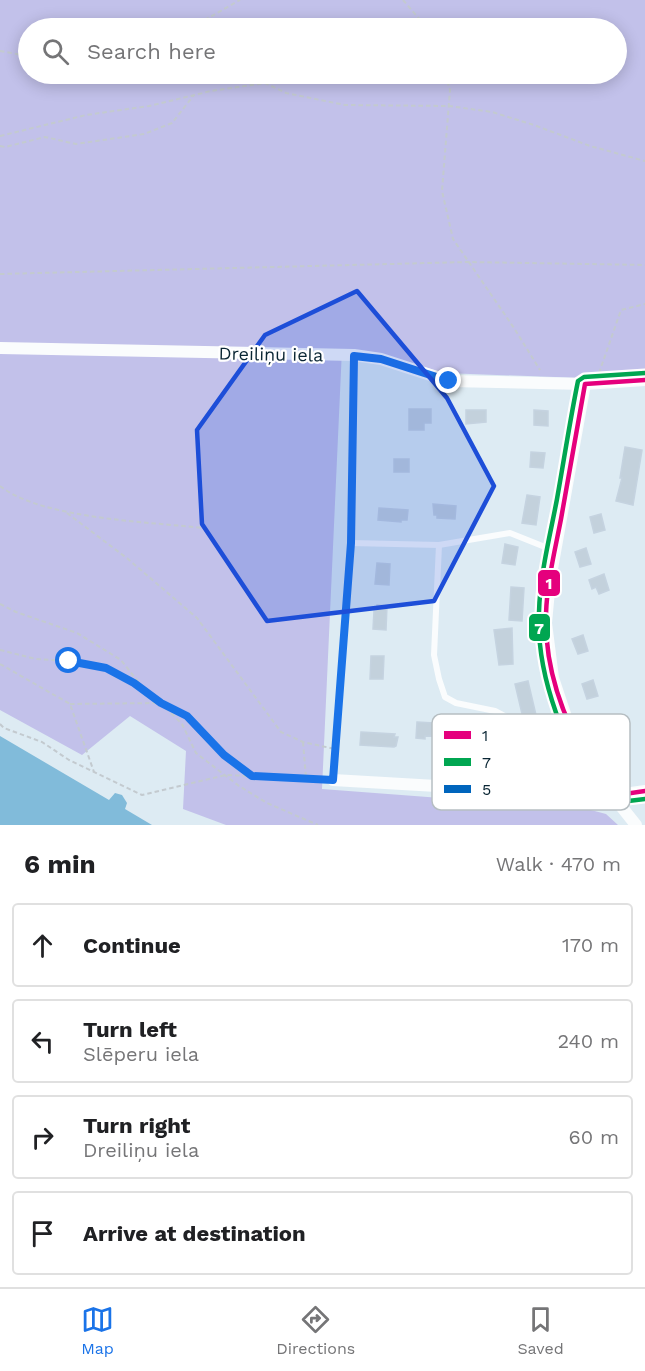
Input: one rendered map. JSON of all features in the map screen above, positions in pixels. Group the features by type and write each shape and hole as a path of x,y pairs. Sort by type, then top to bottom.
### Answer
{"street":[{"name":"Dreiliņu iela","path":"0,348 354,356 381,359 449,381 590,384 645,380"},
{"path":"565,714 553,678 546,622 555,552 590,384"},
{"path":"333,780 432,786"},
{"path":"630,793 645,791"},
{"path":"623,810 636,825"}],"lane":[{"path":"351,543 439,545 510,532 555,552"},
{"path":"439,545 434,655 445,697 456,703 501,714"}],"path":[{"path":"208,18 240,0"},
{"path":"404,0 419,18"},
{"path":"0,51 18,54"},
{"path":"0,136 86,115 149,106 194,95 259,84"},
{"path":"267,84 286,93 345,105 449,106 492,112 590,146 645,161"},
{"path":"448,84 450,90 442,191 453,239 514,328 548,383"},
{"path":"0,146 5,147 45,137 76,144 144,134 172,123 194,95"},
{"path":"0,274 468,262 645,265"},
{"path":"590,384 621,310 645,304"},
{"path":"0,724 4,728 42,742 69,760 142,795 226,775 333,780 351,543 354,356"},
{"path":"0,486 29,500 67,513 204,528"},
{"path":"67,513 128,559 197,618 281,732 303,742 336,749"},
{"path":"0,604 16,612 77,633 121,660 147,693"},
{"path":"0,650 36,659 69,661 106,668 134,683 161,703 187,716 224,755 252,776"},
{"path":"0,664 70,704 161,703 182,724 196,753 267,803 318,825"},
{"path":"70,704 94,772"},
{"path":"303,742 306,778"}],"highlighted area":[{"path":"357,291 447,398 494,486 434,601 267,621 202,524 197,430 265,335"}],"shaded area":[{"path":"0,0 645,0 645,374 582,378 444,373 391,357 342,349 322,789 432,797 432,810 591,810 606,814 618,825 226,825 183,809 186,751 130,716 82,755 0,710"},
{"path":"0,736 109,800 115,793 122,795 127,803 125,809 152,825 0,825"}],"building":[{"path":"409,409 431,409 431,423 424,423 424,430 409,430"},
{"path":"466,410 486,410 486,422 466,424"},
{"path":"534,410 548,411 548,426 534,425"},
{"path":"625,447 642,450 633,505 616,501 622,478 620,478"},
{"path":"531,452 545,453 543,468 530,467"},
{"path":"394,459 409,459 409,472 394,472"},
{"path":"527,495 540,497 536,525 522,523"},
{"path":"433,504 456,506 455,519 437,518 437,515 434,515"},
{"path":"379,508 408,510 407,520 401,520 401,522 378,520"},
{"path":"601,514 605,530 594,533 590,517"},
{"path":"505,544 518,547 515,565 502,563"},
{"path":"586,548 591,564 580,567 575,552"},
{"path":"377,563 390,564 389,585 375,584"},
{"path":"604,574 609,590 599,594 596,587 592,589 589,580"},
{"path":"511,587 524,588 522,621 509,620"},
{"path":"377,605 387,606 386,630 373,629 374,611"},
{"path":"512,628 513,664 499,665 494,630"},
{"path":"583,635 588,651 578,654 572,639"},
{"path":"371,656 384,656 383,679 370,679"},
{"path":"593,680 598,696 587,699 582,684"},
{"path":"528,681 536,714 522,714 515,684"},
{"path":"417,722 432,723 432,736 425,736 425,739 416,738"},
{"path":"361,732 395,734 394,737 398,737 396,746 360,745"}],"transit line":[{"name":"7","path":"556,714 542,661 539,612 543,569 578,381 584,377 645,373"},
{"name":"1","path":"566,714 550,663 546,614 552,566 585,384 645,380"},
{"name":"1","path":"630,793 645,791"},
{"name":"7","path":"630,801 645,799"}],"route":[{"path":"69,661 106,668 134,683 161,703 187,716 224,755 252,776 333,780 351,543 354,356 381,359 449,381"}]}
